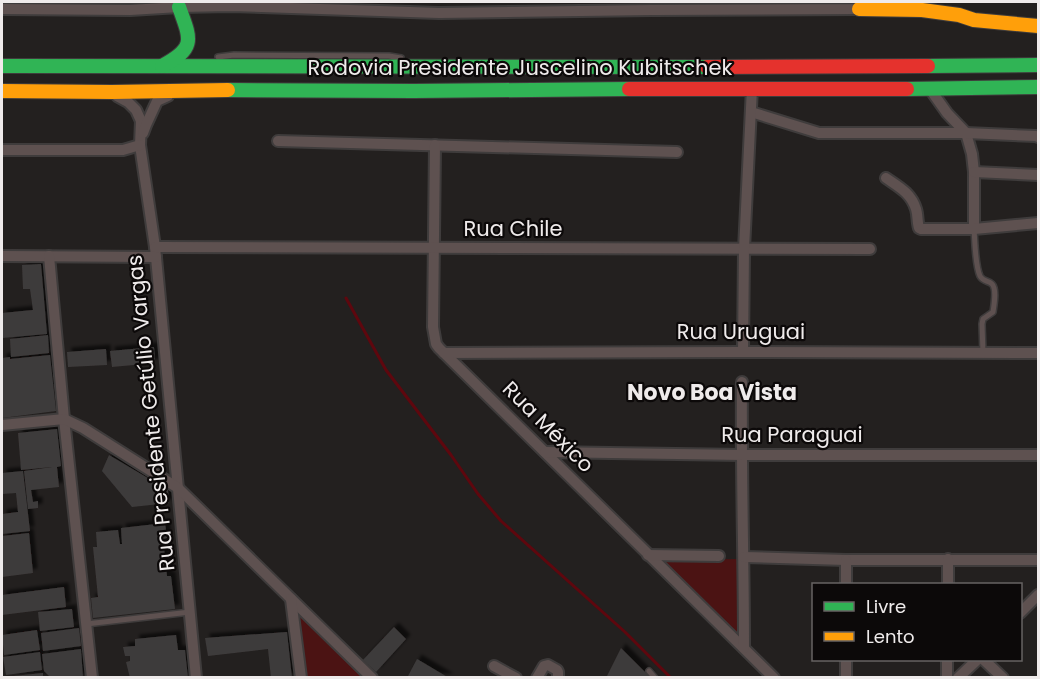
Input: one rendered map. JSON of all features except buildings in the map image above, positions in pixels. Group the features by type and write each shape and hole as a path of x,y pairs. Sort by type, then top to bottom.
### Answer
{"highway":[{"path":"858,5 922,10 958,15 974,20 1038,26"},
{"path":"159,67 183,54 187,47 189,36 179,7"},
{"name":"Rodovia Presidente Juscelino Kubitschek","path":"2,66 722,68 1038,65"},
{"name":"Rodovia Presidente Juscelino Kubitschek","path":"2,91 1038,87"}],"street":[{"path":"2,9 24,5 179,7 231,4 439,7 858,5"},
{"path":"742,351 744,249 752,88"},
{"path":"930,89 946,113 966,133 974,172 974,229"},
{"name":"Rua Presidente Getúlio Vargas","path":"140,145 157,101 185,90"},
{"name":"Rua Presidente Getúlio Vargas","path":"112,92 136,110 141,122 140,145 155,252 196,678"},
{"path":"751,112 819,134 966,133 1038,137"},
{"path":"278,141 677,152"},
{"path":"2,150 123,150 140,145"},
{"name":"Rua México","path":"435,145 433,327 436,344 774,678"},
{"path":"974,172 1038,176"},
{"path":"886,178 908,193 916,209 919,228 923,230 1038,224"},
{"name":"Rua Chile","path":"2,256 434,248 870,249"},
{"path":"49,256 92,678"},
{"name":"Rua Uruguai","path":"444,353 742,351 1038,353"},
{"path":"742,382 744,648"},
{"path":"2,425 64,419 84,428 178,488 372,678"},
{"name":"Rua Paraguai","path":"545,453 1038,455"},
{"path":"648,555 719,556"},
{"path":"744,557 846,560 1038,560"},
{"path":"948,559 948,583"},
{"path":"846,560 846,583"},
{"path":"1022,612 1038,595"},
{"path":"291,599 301,678"},
{"path":"846,661 846,678"},
{"path":"947,661 947,678"},
{"path":"958,678 976,661"},
{"path":"985,661 1003,678"},
{"path":"537,678 544,666 548,665 557,670 558,678"},
{"path":"494,666 516,678"}],"lane":[{"path":"188,66 209,59 234,55 389,56 409,59"},
{"path":"419,60 446,67"},
{"path":"974,229 975,254 981,277 991,283 994,289 993,312 983,319 982,324 983,353"},
{"path":"86,624 190,612"},
{"path":"649,671 655,678"}],"shaded area":[{"path":"739,559 738,638 661,560"},
{"path":"291,599 372,677 301,677"}],"waterway":[{"path":"346,298 386,370 478,494 501,521 625,632 671,678"}],"traffic: fast":[{"path":"162,66 181,54 188,42 179,7"},
{"path":"928,66 1038,65"},
{"path":"2,66 707,67"},
{"path":"907,89 1038,87"},
{"path":"228,90 629,89"}],"traffic: slow":[{"path":"859,9 922,10 959,15 974,20 1038,26"},
{"path":"2,91 228,90"}],"traffic: jam":[{"path":"707,67 928,66"},
{"path":"629,89 907,89"}],"district":[{"name":"Novo Boa Vista","path":"712,392"}]}
